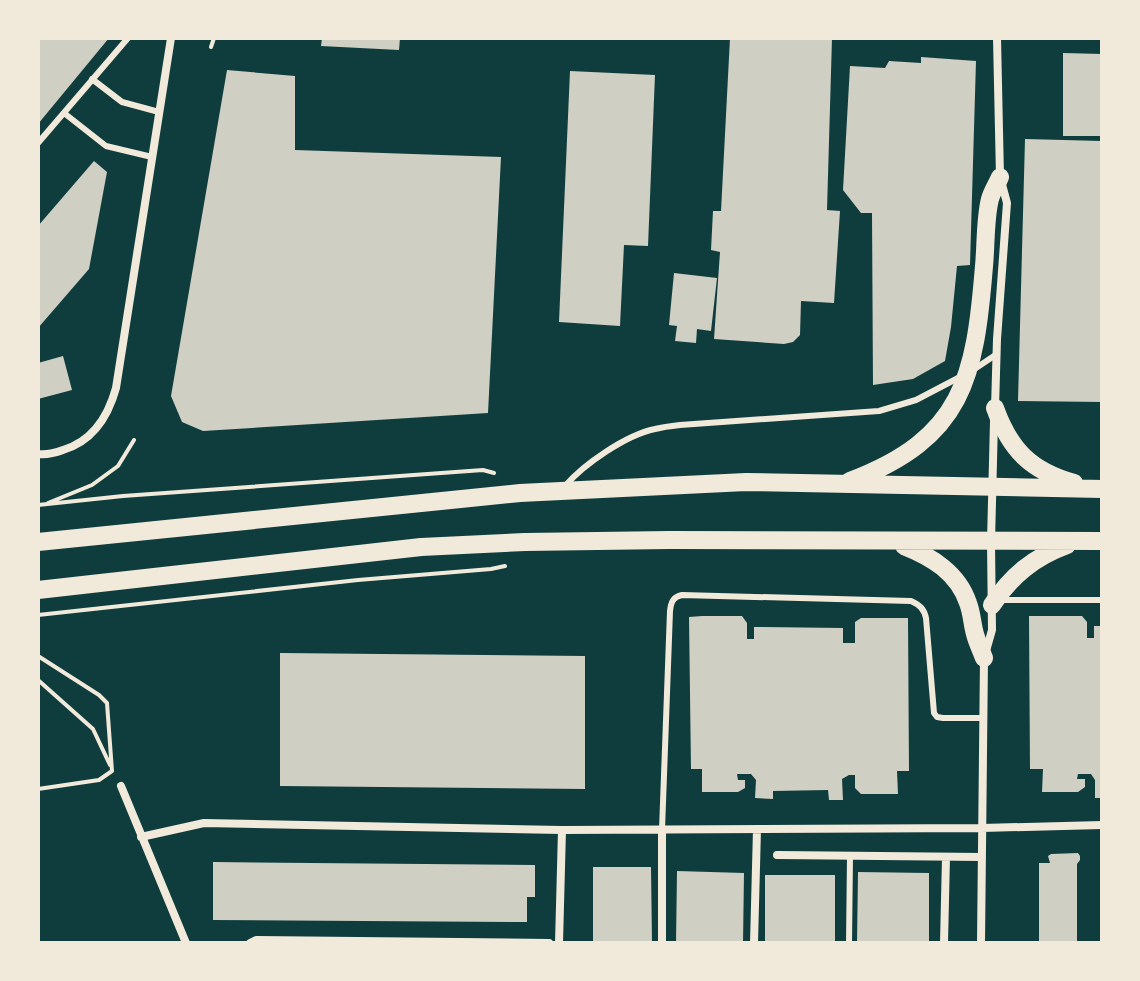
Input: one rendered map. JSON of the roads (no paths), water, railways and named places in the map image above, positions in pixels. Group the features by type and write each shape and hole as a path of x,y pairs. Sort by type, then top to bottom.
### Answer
{"highway":[{"path":"840,485 885,466 924,440 958,398 968,373 980,318 990,199 1000,177"},
{"path":"995,408 1008,439 1030,463 1054,477 1099,489"},
{"path":"38,542 560,491 746,482 1099,489"},
{"path":"994,602 1023,568 1037,558 1077,541"},
{"path":"38,590 421,547 525,542 1102,541"},
{"path":"890,542 926,555 955,579 967,599 984,658"}],"street":[{"path":"38,454 58,452 87,438 111,407 171,38"},
{"path":"981,943 984,658 992,630 994,602 991,542 995,408 1007,203 1000,177 997,38"},
{"path":"121,786 186,943"},
{"path":"141,837 204,823 562,830 1102,825"},
{"path":"754,943 757,829"},
{"path":"559,943 562,830"},
{"path":"662,830 662,943"},
{"path":"777,855 982,857"},
{"path":"944,943 946,857"},
{"path":"253,941 549,943"}],"lane":[{"path":"38,143 128,38"},
{"path":"92,79 122,102 159,112"},
{"path":"64,113 106,146 152,157"},
{"path":"560,491 579,471 614,447 652,429 709,422 879,411 916,400 997,354"},
{"path":"662,830 670,611 676,596 911,601 919,604 926,618 934,713 943,718 983,718"},
{"path":"994,602 1102,600"},
{"path":"849,943 850,856"}]}
